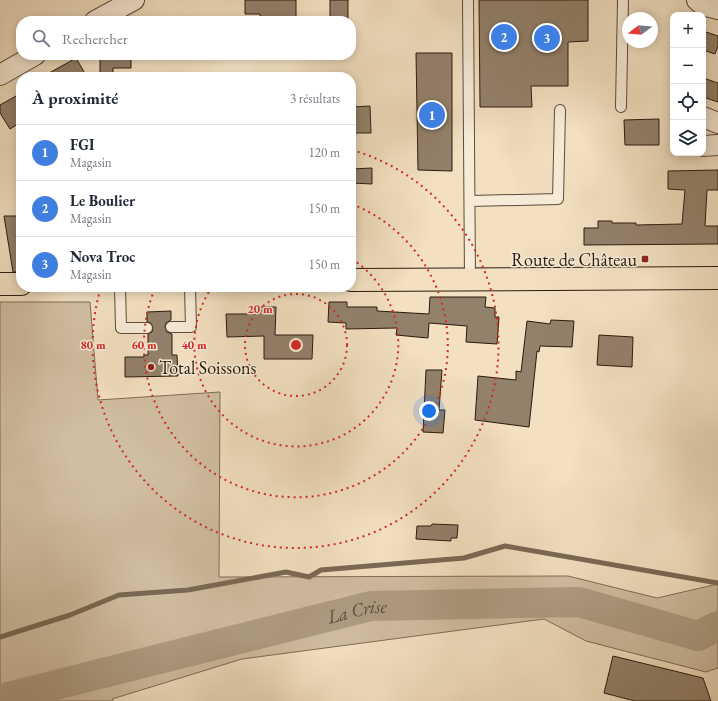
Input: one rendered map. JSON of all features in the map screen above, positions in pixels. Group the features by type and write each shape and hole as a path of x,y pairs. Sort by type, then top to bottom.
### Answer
{"main road":[{"path":"356,280 718,278"},
{"path":"0,284 16,284"}],"street":[{"path":"104,16 134,0"},
{"path":"697,0 703,4 718,9"},
{"path":"0,75 26,60"},
{"path":"706,118 718,123"},
{"path":"706,146 718,145"}],"lane":[{"path":"468,0 470,280"},
{"path":"621,107 623,0"},
{"path":"470,201 558,199 560,110"},
{"path":"120,292 121,328 147,328"},
{"path":"171,328 191,327 190,292"}],"shaded area":[{"path":"0,302 90,302 98,400 220,392 219,577 568,576 657,598 718,584 718,668 706,672 586,641 544,619 242,659 112,699 113,701 0,701"}],"building":[{"path":"245,0 296,0 296,16 260,16 260,14 245,14"},
{"path":"330,0 348,0 348,16 330,16"},
{"path":"479,0 588,0 588,41 568,42 568,86 531,86 532,107 480,107"},
{"path":"706,32 718,36 718,46 715,54 706,51"},
{"path":"416,53 452,53 452,171 418,170"},
{"path":"72,60 77,60 84,72 51,72"},
{"path":"100,60 131,60 131,68 113,68 113,72 100,72"},
{"path":"706,79 718,83 718,102 706,98"},
{"path":"16,96 16,125 10,129 0,113 0,105"},
{"path":"370,106 371,133 356,133 356,107"},
{"path":"659,119 659,145 625,145 624,120"},
{"path":"372,168 372,184 356,183 356,169"},
{"path":"718,170 718,190 707,190 705,226 718,226 718,244 584,245 584,228 598,228 598,221 612,221 612,223 636,223 636,225 682,224 685,190 668,189 668,171"},
{"path":"4,216 16,216 16,272 13,272"},
{"path":"430,297 486,297 485,307 495,308 495,317 499,317 497,344 466,342 467,326 429,323 428,338 396,335 397,328 346,329 346,323 328,322 329,302 347,302 347,307 377,307 377,311 429,314"},
{"path":"258,307 276,307 275,335 313,335 312,359 264,359 264,336 227,337 226,314 257,314"},
{"path":"171,311 171,320 166,323 165,327 167,332 172,334 172,355 177,355 178,376 125,377 125,357 144,357 144,355 148,355 148,334 152,332 153,328 151,323 147,322 147,312"},
{"path":"551,320 574,321 572,347 540,346 539,352 537,351 529,427 475,420 478,376 516,380 516,371 521,372 527,321 550,324"},
{"path":"599,335 633,337 632,367 597,365"},
{"path":"426,370 442,370 439,410 445,410 443,433 423,432"},
{"path":"432,524 458,525 457,538 451,538 451,541 416,539 417,526 431,526"},
{"path":"613,656 703,678 711,701 635,701 604,693"}],"waterway":[{"name":"La Crise","path":"0,637 70,615 119,595 188,590 286,572 309,577 321,570 464,558 505,546 718,583"},
{"name":"La Crise","path":"0,699 371,606 579,602 698,636 718,626"}],"place":[{"name":"Le Boulier","path":"504,37"},
{"name":"Nova Troc","path":"547,38"},
{"name":"FGI","path":"432,115"},
{"name":"Route de Château","path":"645,259"},
{"name":"Total Soissons","path":"151,367"}]}
